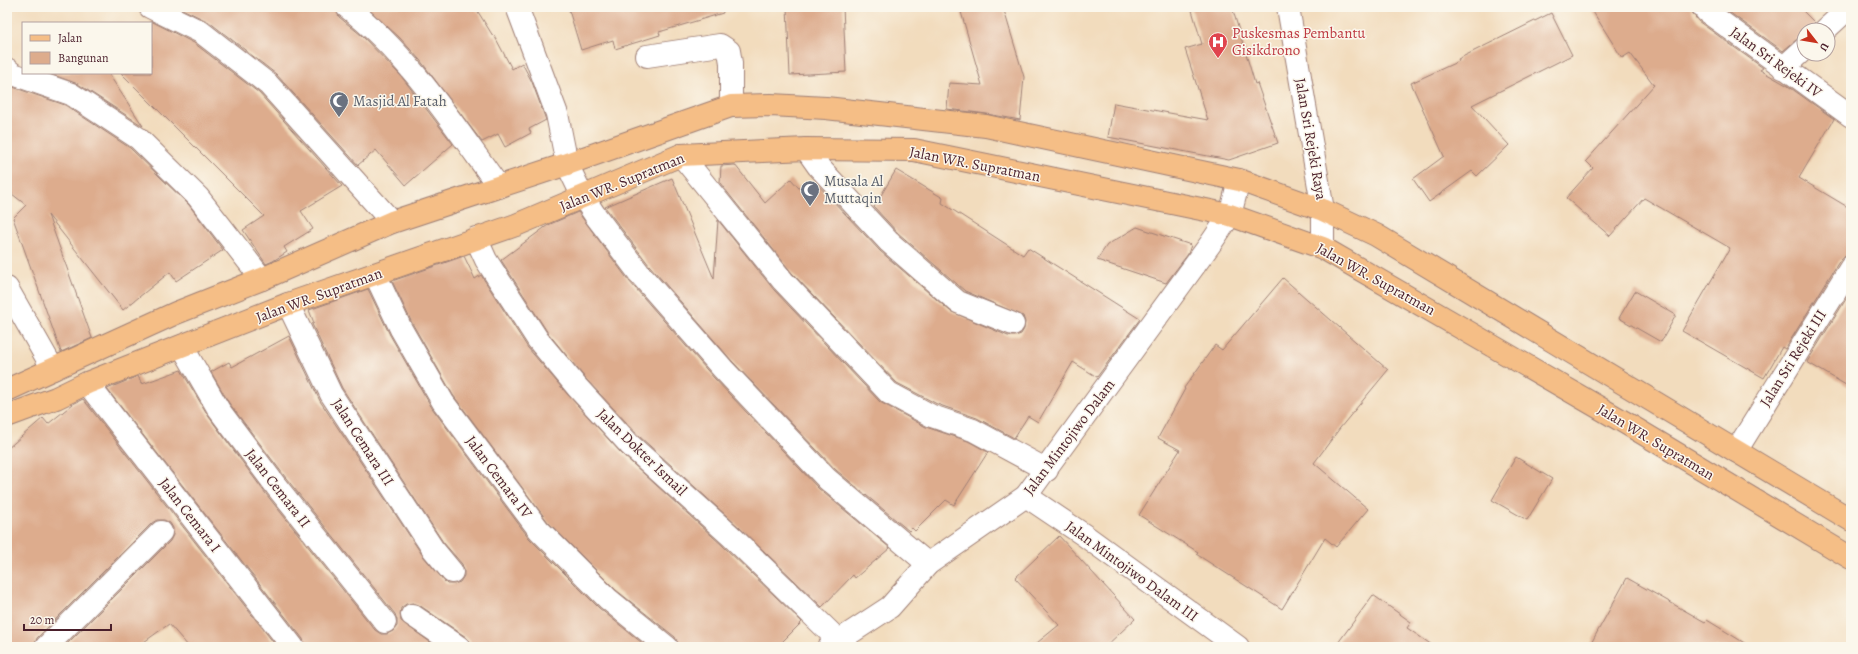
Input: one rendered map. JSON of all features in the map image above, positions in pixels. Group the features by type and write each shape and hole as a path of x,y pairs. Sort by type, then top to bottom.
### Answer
{"main road":[{"path":"7,390 176,313 262,280 392,222 567,164 731,106 771,105 826,108 986,126 1240,180 1323,210 1376,235 1851,520"},
{"name":"Jalan WR. Supratman","path":"10,418 87,383 288,304 516,224 681,155 806,149 914,150 1230,215 1323,248 1624,422 1851,558"},
{"path":"1624,422 1641,393"}],"street":[{"path":"150,7 201,32 268,84 392,222"},
{"path":"347,7 365,21 389,44 463,137 499,187"},
{"path":"517,7 557,114 567,164 582,197 639,273 722,369 827,479 928,564"},
{"name":"Jalan Sri Rejeki Raya","path":"1288,7 1323,210 1323,248"},
{"name":"Jalan Sri Rejeki IV","path":"1703,7 1706,11 1783,68 1851,116"},
{"path":"1834,22 1850,7"},
{"path":"647,56 720,45 729,51 731,63 731,106"},
{"path":"1783,68 1796,56"},
{"path":"7,69 13,74 71,94 138,138 198,197 262,280"},
{"path":"806,149 818,166 889,242 958,302 1013,324"},
{"path":"681,155 783,281 889,393 932,416 973,430 1047,470"},
{"name":"Jalan Mintojiwo Dalam","path":"834,643 890,608 928,564 1026,496 1047,470 1230,215 1240,180"},
{"name":"Jalan Dokter Ismail","path":"476,238 486,260 538,340 582,393 630,445 732,537 834,643"},
{"name":"Jalan Sri Rejeki III","path":"1736,451 1851,267"},
{"name":"Jalan Cemara IV","path":"375,274 401,329 443,402 538,530 608,600 667,647"},
{"path":"7,288 53,369"},
{"name":"Jalan Cemara III","path":"288,304 331,394 420,530 452,572"},
{"name":"Jalan Cemara II","path":"182,346 219,410 276,486 385,622"},
{"name":"Jalan Cemara I","path":"87,383 293,647"},
{"name":"Jalan Mintojiwo Dalam III","path":"1026,496 1084,535 1238,647"},
{"path":"46,647 161,532"},
{"path":"412,615 459,647"}],"building":[{"path":"178,7 335,7 339,17 361,35 401,76 453,144 406,185 376,150 358,165 276,74 209,22"},
{"path":"366,7 475,7 493,36 494,35 512,69 522,63 532,82 546,120 529,129 531,133 505,147 498,134 482,142 420,60 399,37"},
{"path":"568,7 722,7 723,13 659,32 660,35 615,49 613,40 581,50"},
{"path":"787,7 843,7 846,72 790,75"},
{"path":"977,7 1003,7 1024,77 1020,120 947,109 949,83 982,85 961,12"},
{"path":"1191,7 1232,7 1255,84 1257,83 1278,143 1229,160 1108,137 1114,103 1208,120 1185,49 1202,44"},
{"path":"1590,7 1691,7 1693,14 1698,21 1763,68 1760,70 1788,86 1834,119 1799,178 1851,209 1851,255 1845,256 1840,260 1785,349 1782,347 1764,378 1682,331 1730,248 1644,198 1610,236 1566,198 1593,168 1586,161 1654,85 1630,53 1622,58"},
{"path":"1722,7 1799,7 1814,22 1796,22 1796,40 1783,51"},
{"path":"1551,13 1572,55 1472,105 1509,145 1477,176 1472,171 1429,202 1413,179 1444,156 1411,83 1459,61 1458,59"},
{"path":"151,22 194,43 259,93 342,186 301,211 313,229 284,247 287,252 273,261 266,264 243,230 264,216 122,74 152,74"},
{"path":"51,74 109,74 143,126 78,84"},
{"path":"7,85 65,105 130,148 189,205 223,250 176,281 170,272 123,310 48,215 92,338 61,352 13,218 26,205 7,190"},
{"path":"735,165 765,203 791,179 804,194 815,182 880,251 950,311 1008,336 1021,334 1024,329 1025,322 1023,316 965,291 898,233 874,207 896,170 943,198 942,203 1023,255 1028,248 1140,319 1097,377 1073,362 1038,422 1028,416 1014,438 977,418 937,404 897,383 792,273 720,183 721,166"},
{"path":"672,178 714,279 718,220 774,290 880,402 926,427 968,441 988,452 954,505 946,500 915,531 912,528 909,531 836,470 732,361 649,265 605,207"},
{"path":"578,212 629,281 714,378 818,488 890,548 855,578 853,575 822,607 740,528 639,436 586,379 548,333 501,260 548,225"},
{"path":"1137,227 1191,245 1188,254 1166,283 1097,260 1107,245"},
{"path":"464,256 475,279 481,275 528,348 568,395 621,453 723,546 802,622 777,647 679,647 675,637 616,590 548,522 453,395 412,323 392,281"},
{"path":"1283,278 1388,370 1340,428 1314,463 1368,509 1336,547 1325,538 1282,609 1196,554 1198,552 1139,515 1180,450 1158,438 1185,389 1184,388 1215,345 1222,350"},
{"path":"368,289 390,335 432,408 529,538 599,608 647,647 471,647 470,641 466,637 419,605 413,603 406,604 401,608 401,621 437,647 305,647 303,639 107,389 138,376 142,384 181,370 209,417 266,494 375,630 381,634 387,634 393,631 397,626 395,614 286,478 229,403 211,372 229,362 232,367 289,336 320,401 423,556 447,584 460,582 464,576 462,564 443,542 342,388 312,324 314,323 309,310"},
{"path":"1635,291 1676,315 1661,342 1619,318"},
{"path":"1851,291 1851,388 1807,362"},
{"path":"83,399 277,647 189,647 169,624 137,647 64,647 170,541 173,535 173,528 170,523 164,520 157,520 152,523 37,638 34,647 7,647 7,449 43,418 48,424 73,404"},
{"path":"1516,457 1552,479 1527,520 1492,500"},
{"path":"1059,536 1135,619 1105,647 1032,647 1059,625 1015,578"},
{"path":"1627,578 1705,622 1707,620 1751,647 1589,647"},
{"path":"1373,595 1411,622 1407,628 1435,647 1335,647"}],"place":[{"name":"Puskesmas Pembantu Gisikdrono","path":"1218,59"},
{"name":"Masjid Al Fatah","path":"339,118"},
{"name":"Musala Al Muttaqin","path":"810,207"}]}
